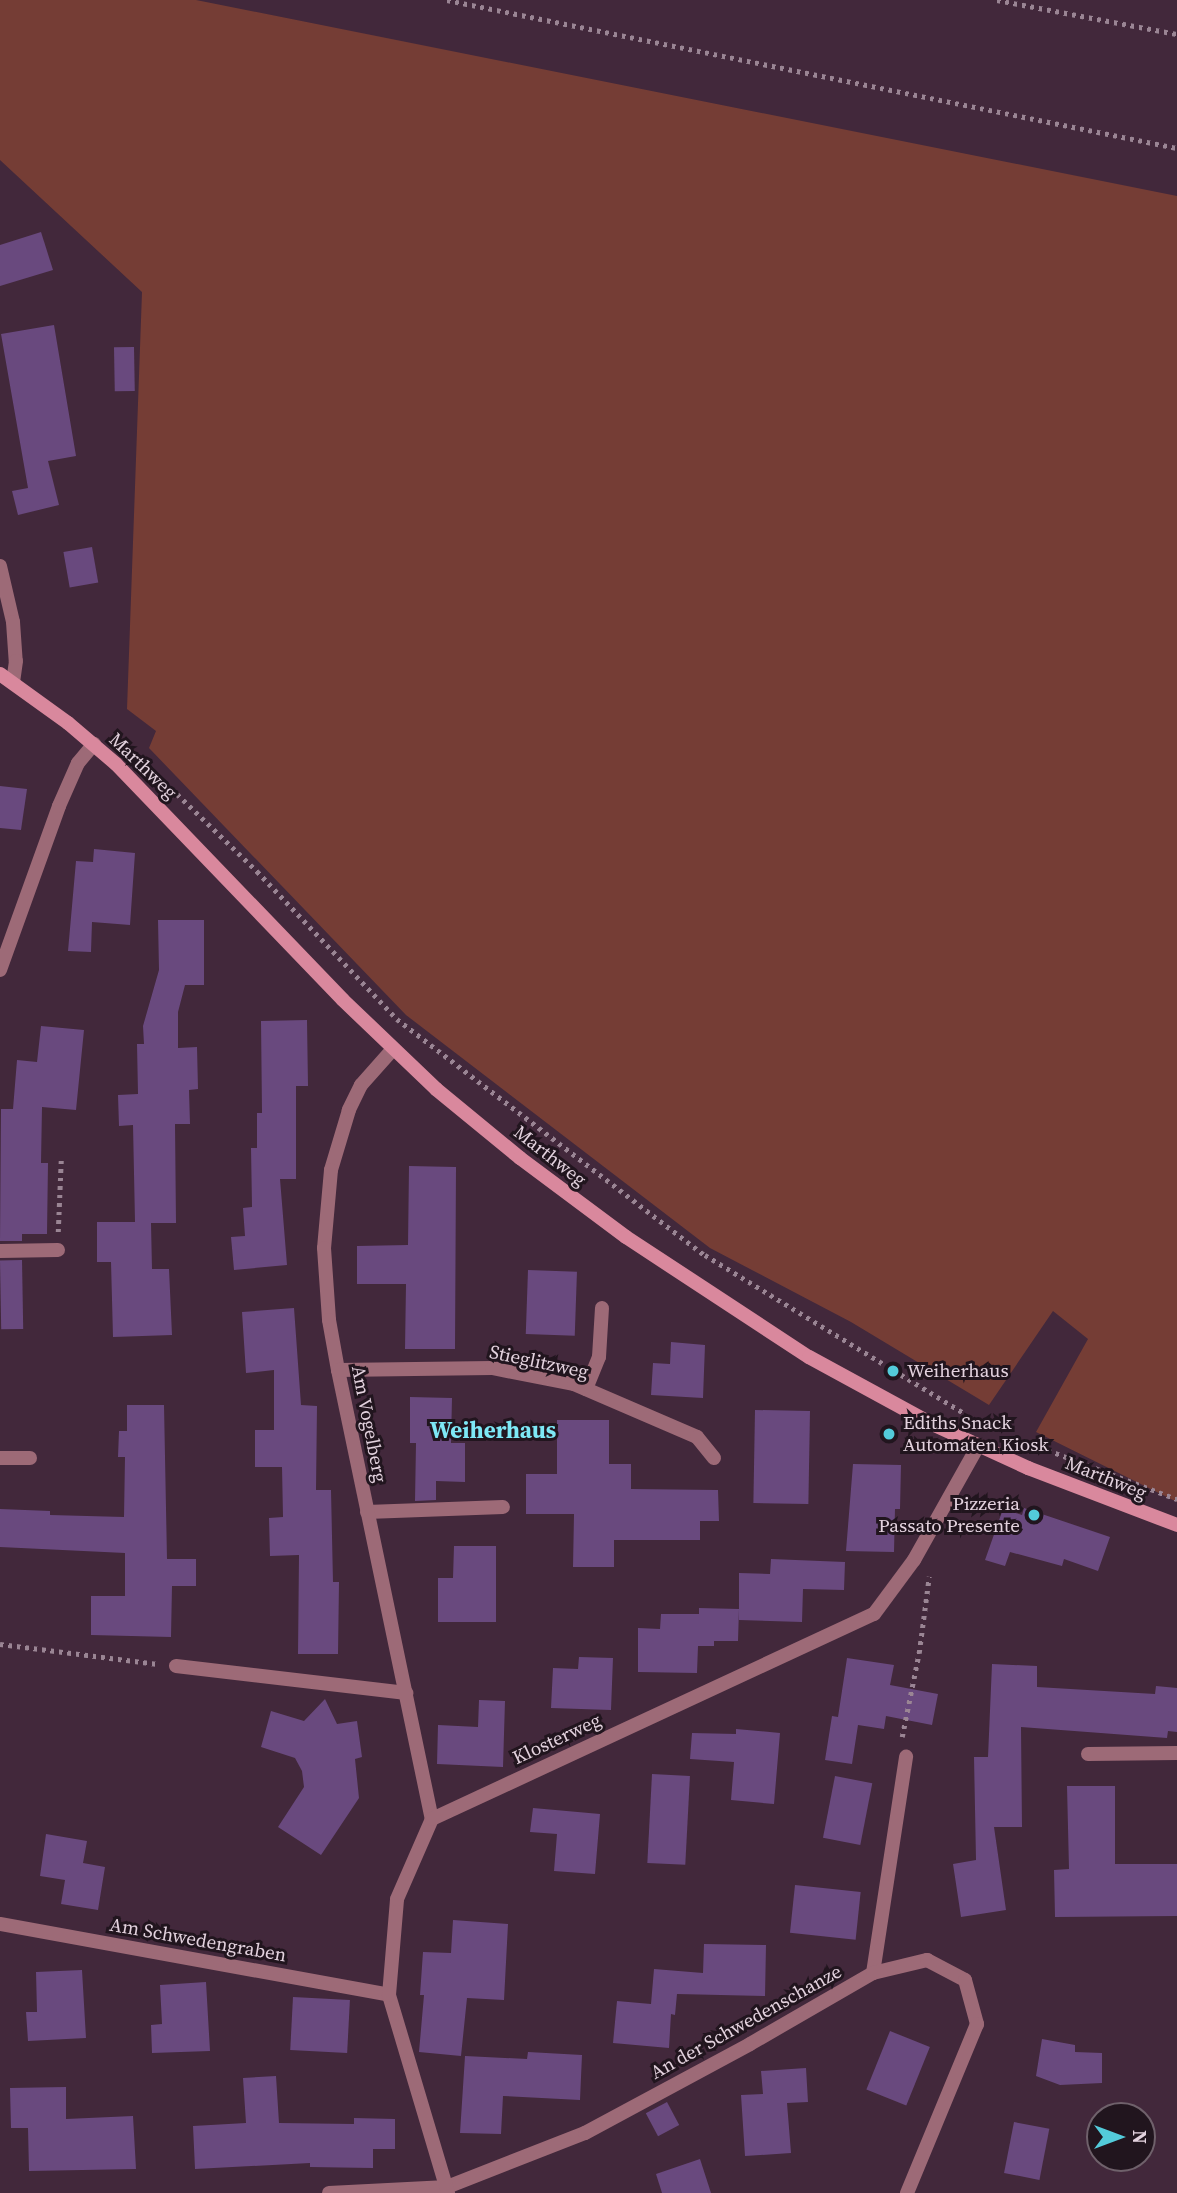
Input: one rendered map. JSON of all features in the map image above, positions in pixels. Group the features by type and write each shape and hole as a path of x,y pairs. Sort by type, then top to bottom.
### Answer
{"main road":[{"name":"Marthweg","path":"6,678 93,744 393,1049 520,1158 684,1278 809,1357 978,1446 1177,1525"}],"street":[{"path":"0,566 14,632 16,661 6,678"},
{"path":"0,970 59,806 78,763 93,744"},
{"name":"Am Vogelberg","path":"393,1049 361,1085 340,1139 331,1170 324,1248 329,1320 338,1370 432,1819"},
{"path":"0,1251 58,1250"},
{"path":"586,1389 599,1357 602,1308"},
{"name":"Stieglitzweg","path":"338,1370 492,1368 586,1389 696,1437 714,1458"},
{"name":"Klosterweg","path":"432,1819 874,1614 914,1560 978,1446"},
{"path":"0,1458 30,1458"},
{"path":"366,1512 503,1507"},
{"path":"176,1666 406,1693"},
{"path":"1088,1754 1177,1753"},
{"path":"873,1973 906,1757"},
{"path":"432,1819 397,1899 389,1994 448,2190"},
{"name":"Am Schwedengraben","path":"0,1924 389,1994"},
{"name":"An der Schwedenschanze","path":"329,2193 448,2190 585,2133 873,1973 927,1960 965,1980 977,2024 907,2193"}],"path":[{"path":"447,0 1177,148"},
{"path":"997,0 1177,34"},
{"path":"168,785 257,871 397,1019 705,1255 973,1419"},
{"path":"58,1250 61,1160"},
{"path":"1023,1441 1177,1499"},
{"path":"906,1757 901,1743 919,1653 929,1577 914,1560"},
{"path":"0,1644 176,1666"}],"shaded area":[{"path":"0,0 196,0 1177,196 1177,1502 1036,1432 1088,1339 1053,1311 989,1405 851,1322 710,1248 406,1015 149,748 156,731 127,709 142,292 0,160"}],"building":[{"path":"41,232 53,270 0,286 0,245"},
{"path":"54,325 76,456 48,461 59,505 18,515 12,491 28,488 1,334"},
{"path":"114,347 134,347 135,391 115,391"},
{"path":"92,547 98,582 70,587 63,552"},
{"path":"0,786 27,789 21,830 0,828"},
{"path":"94,849 135,853 130,925 92,922 91,952 68,951 76,861 93,862"},
{"path":"158,920 204,920 204,985 185,985 178,1012 178,1048 197,1047 198,1089 189,1090 190,1124 175,1124 176,1223 151,1223 152,1269 169,1269 172,1335 113,1337 111,1262 97,1262 97,1222 135,1222 133,1125 119,1126 118,1095 138,1094 137,1044 144,1044 143,1026 159,970"},
{"path":"307,1020 308,1086 296,1086 296,1179 280,1179 287,1265 234,1270 231,1237 245,1236 243,1208 252,1207 251,1148 257,1148 257,1113 262,1113 261,1021"},
{"path":"41,1026 84,1030 76,1110 42,1107 41,1163 48,1163 47,1234 22,1234 22,1241 0,1241 1,1109 13,1109 17,1060 37,1062"},
{"path":"409,1166 456,1167 455,1349 405,1349 406,1284 357,1284 357,1246 408,1245"},
{"path":"0,1260 22,1260 23,1329 1,1329"},
{"path":"528,1270 577,1272 575,1336 526,1334"},
{"path":"294,1308 301,1405 317,1406 316,1490 331,1490 333,1582 339,1582 338,1654 298,1654 299,1555 270,1556 269,1518 283,1517 282,1467 255,1467 255,1430 274,1430 274,1370 246,1373 242,1312"},
{"path":"671,1342 705,1345 703,1398 651,1395 653,1363 670,1364"},
{"path":"410,1397 452,1398 451,1443 465,1443 465,1482 436,1481 436,1500 415,1501 416,1443 410,1443"},
{"path":"127,1405 164,1405 167,1559 196,1559 196,1586 172,1586 171,1637 91,1635 91,1596 125,1596 125,1553 0,1547 0,1509 50,1511 50,1515 124,1517 125,1457 118,1457 119,1431 127,1431"},
{"path":"755,1410 810,1411 808,1504 753,1503"},
{"path":"557,1420 609,1420 609,1464 631,1464 631,1489 718,1490 719,1521 700,1521 700,1540 614,1540 614,1567 573,1567 574,1514 526,1514 526,1474 557,1474"},
{"path":"853,1464 901,1465 900,1509 895,1509 894,1552 846,1551"},
{"path":"1024,1508 1110,1537 1098,1571 1064,1559 1062,1566 1010,1552 1005,1566 985,1560 1003,1509 1022,1515"},
{"path":"454,1546 496,1546 496,1622 438,1622 438,1578 453,1578"},
{"path":"771,1559 845,1562 844,1590 803,1589 802,1622 739,1620 739,1573 770,1574"},
{"path":"699,1608 739,1609 738,1641 714,1641 714,1646 698,1646 697,1673 638,1672 638,1628 660,1629 661,1614 699,1614"},
{"path":"579,1657 613,1658 611,1710 551,1708 553,1668 578,1669"},
{"path":"847,1658 894,1665 890,1685 938,1694 932,1725 886,1716 884,1729 858,1725 852,1764 825,1760 832,1716 838,1717"},
{"path":"992,1664 1037,1666 1037,1687 1155,1694 1156,1686 1177,1688 1177,1732 1168,1731 1167,1738 1021,1727 1022,1827 994,1827 1006,1910 961,1917 953,1864 976,1860 974,1757 988,1757"},
{"path":"325,1699 337,1724 357,1721 362,1757 355,1759 359,1798 321,1855 278,1827 304,1787 302,1771 295,1758 261,1747 271,1711 304,1721"},
{"path":"479,1700 505,1701 503,1767 437,1764 438,1725 478,1727"},
{"path":"736,1729 780,1733 774,1804 731,1800 734,1762 690,1759 692,1733 736,1734"},
{"path":"652,1774 690,1776 685,1865 647,1863"},
{"path":"835,1776 872,1783 860,1845 823,1838"},
{"path":"1067,1786 1115,1786 1115,1864 1177,1864 1177,1916 1055,1917 1054,1870 1069,1869"},
{"path":"533,1808 600,1814 595,1874 554,1871 557,1834 530,1832"},
{"path":"46,1834 87,1841 83,1863 105,1867 98,1910 61,1904 65,1880 40,1876"},
{"path":"795,1885 861,1892 856,1940 790,1933"},
{"path":"453,1920 508,1924 504,2000 467,1998 461,2056 419,2052 424,1995 420,1995 423,1952 451,1953"},
{"path":"704,1944 766,1945 765,1996 677,1994 675,2015 671,2014 669,2048 613,2043 617,2001 651,2004 654,1969 703,1973"},
{"path":"82,1970 86,2038 28,2041 26,2012 37,2012 36,1972"},
{"path":"206,1982 210,2051 152,2053 151,2025 162,2024 160,1985"},
{"path":"293,1997 350,2000 347,2053 290,2050"},
{"path":"890,2031 930,2047 906,2106 866,2089"},
{"path":"1042,2039 1075,2045 1075,2052 1102,2053 1102,2083 1060,2085 1036,2076"},
{"path":"528,2052 582,2055 580,2100 503,2096 501,2134 460,2133 465,2056 527,2059"},
{"path":"806,2068 808,2102 787,2103 791,2153 745,2156 741,2095 763,2094 761,2071"},
{"path":"276,2076 279,2123 354,2124 354,2118 395,2119 395,2149 373,2149 373,2168 310,2167 310,2163 195,2169 193,2126 246,2123 243,2078"},
{"path":"66,2087 66,2119 133,2116 136,2169 29,2171 28,2128 11,2128 10,2088"},
{"path":"667,2102 679,2125 658,2136 646,2113"},
{"path":"1014,2122 1049,2129 1039,2180 1004,2173"},
{"path":"700,2159 711,2193 662,2193 656,2174"}],"place":[{"name":"Weiherhaus","path":"893,1371"},
{"name":"Ediths Snack Automaten Kiosk","path":"889,1434"},
{"name":"Pizzeria Passato Presente","path":"1034,1515"}],"district":[{"name":"Weiherhaus","path":"493,1430"}]}
